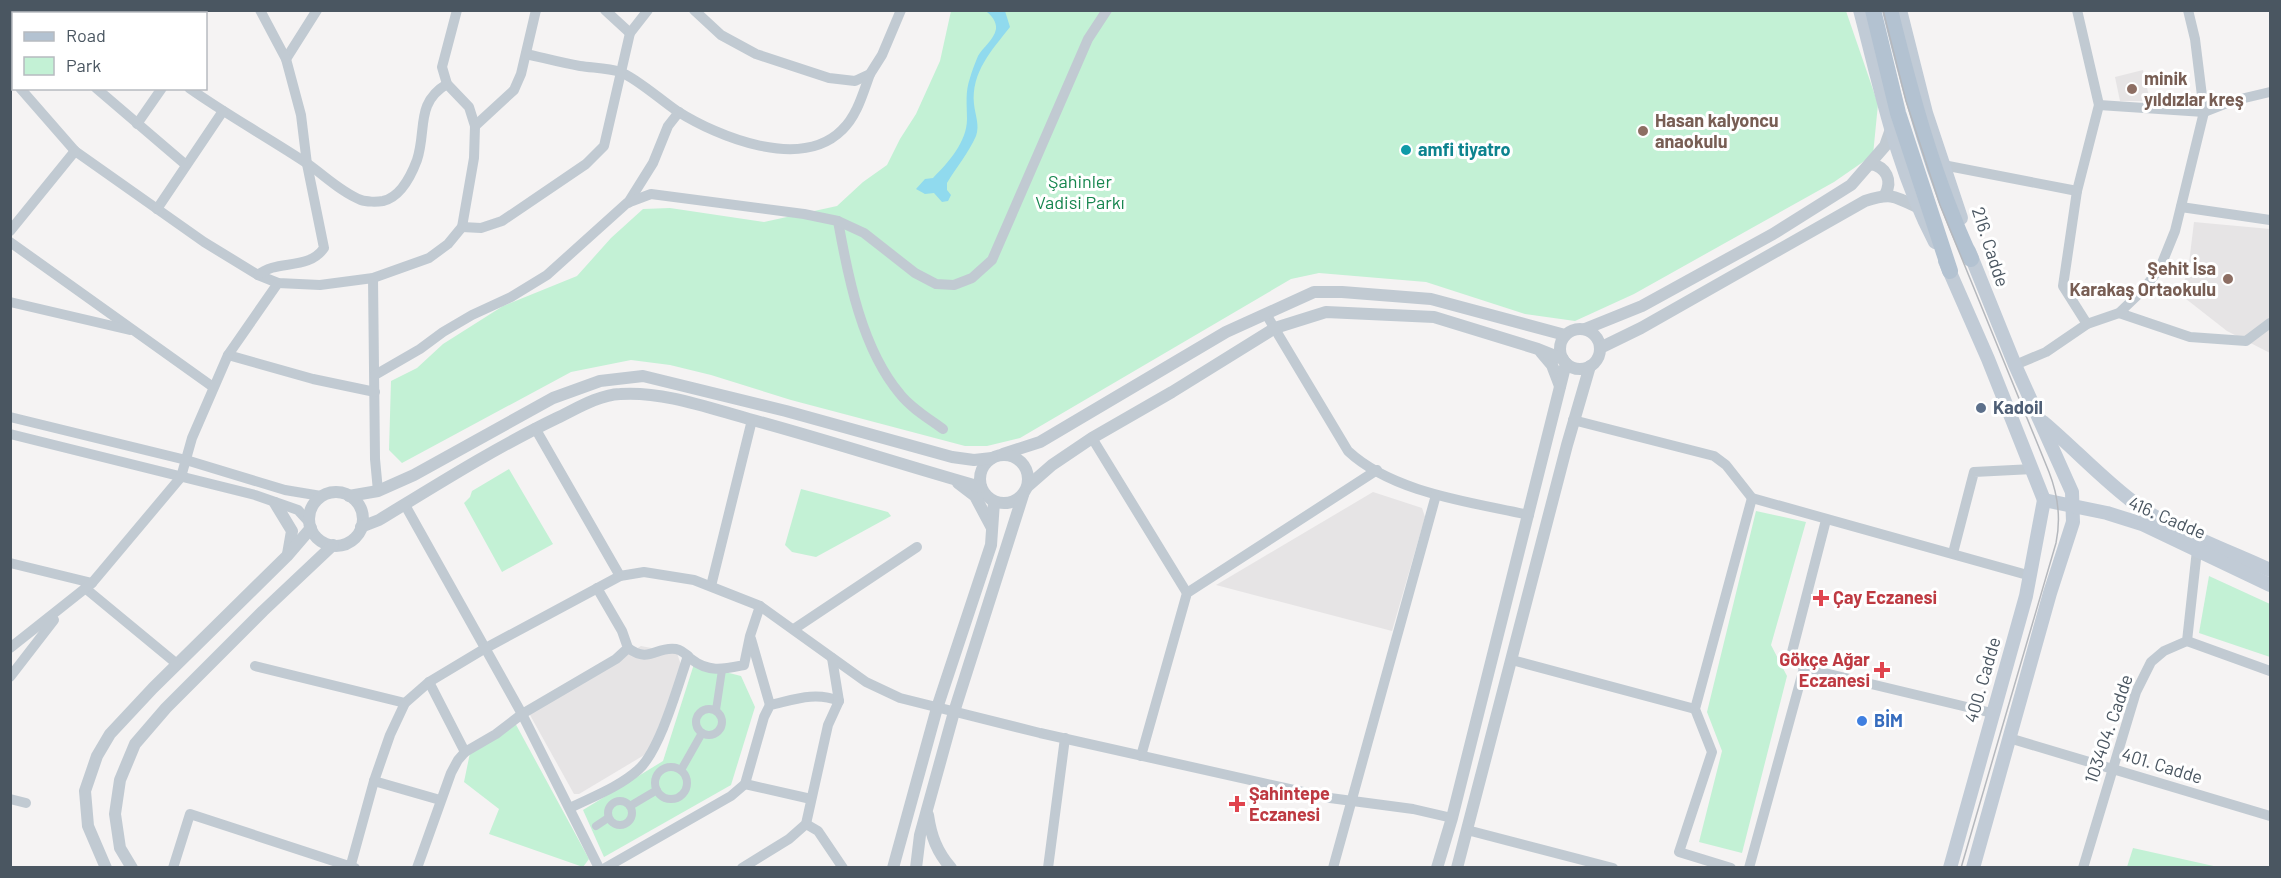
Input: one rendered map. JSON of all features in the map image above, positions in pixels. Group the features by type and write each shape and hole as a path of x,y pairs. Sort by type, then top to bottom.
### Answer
{"main road":[{"path":"1860,10 1891,129 1917,207 1950,271"},
{"path":"1873,10 1898,113 1950,271 2044,500"},
{"path":"1890,10 1928,147 1956,227 1971,259"},
{"name":"216. Cadde","path":"1900,10 1926,113 1962,218 1971,259 2072,492 2072,526"},
{"path":"2039,419 2138,505 2177,527 2271,570"},
{"name":"416. Cadde","path":"2044,500 2107,513 2142,524 2271,585"},
{"name":"400. Cadde","path":"1950,867 2031,576 2044,500"},
{"path":"1973,867 2050,593 2072,526 2090,514 2107,513"}],"street":[{"path":"258,274 267,267 306,262 319,255 324,248 307,164 301,115 286,59 260,10"},
{"path":"286,59 317,10"},
{"path":"22,90 75,151 204,242 258,274 278,283 320,285 373,278 429,258 448,244 462,227 474,158 476,126 469,107 447,84 442,67 457,10"},
{"path":"476,126 514,90 521,74 536,10"},
{"path":"605,10 630,33"},
{"path":"462,227 481,228 502,221 586,164 604,146 630,33 648,10"},
{"path":"526,54 579,66 621,72 679,112 719,132 764,147 800,150 827,143 843,129 859,105 870,74 882,55 901,10"},
{"path":"627,203 651,194 804,214 838,221 864,233 915,273 936,284 954,285 972,278 992,260 1088,39 1107,10"},
{"path":"2077,10 2099,105 2077,191 2062,286 2087,324"},
{"path":"2015,365 2046,352 2087,324 2119,313 2138,296 2160,268 2175,231 2204,112 2195,39 2188,10"},
{"path":"695,11 721,35 756,54 829,78 855,81 870,74"},
{"path":"192,90 307,164 344,191 362,201 383,201 396,195 408,180 417,159 427,102 437,90 447,84"},
{"path":"98,90 186,165"},
{"path":"137,124 161,90"},
{"path":"2099,105 2204,112 2232,100 2271,92"},
{"path":"157,209 223,111"},
{"path":"375,375 472,315 511,297 547,275 627,203 652,163 668,126 679,112"},
{"path":"1437,867 1452,818 1529,515 1560,386 1564,361 1560,349 1565,335 1642,306 1773,234 1851,185 1885,146 1891,129"},
{"path":"10,231 75,151"},
{"path":"1871,164 1882,169 1887,176 1888,188 1885,195"},
{"path":"1943,165 2077,191"},
{"path":"1600,348 1641,328 1865,201 1885,195 1900,198 1917,207"},
{"path":"2181,207 2271,220"},
{"path":"838,221 846,265 859,310 886,376 901,396 943,429"},
{"path":"10,242 213,387"},
{"path":"373,278 375,459 378,491"},
{"path":"10,648 88,586 181,477 213,387 228,355 278,283"},
{"path":"106,867 88,826 85,790 97,756 110,734 177,664 287,556 310,525 313,505 321,496 332,492 349,495 378,491 414,475 553,398 600,381 643,375 786,411 952,457 974,460 997,456 1040,442 1226,332 1314,292 1431,299 1565,335"},
{"path":"10,302 135,332"},
{"path":"916,867 920,835 954,712 1025,491 1029,476 1026,467 1012,456 997,456 983,466 978,477 986,496 994,502 1004,504 1014,502 1025,491 1052,465 1092,438 1275,328 1326,312 1434,317 1538,349 1575,368 1590,366"},
{"path":"2119,313 2190,337 2246,341 2271,323"},
{"path":"1266,314 1348,451 1362,464 1436,495 1529,515"},
{"path":"1457,867 1574,420 1590,366 1597,358 1600,348 1597,339 1585,329"},
{"path":"1538,349 1552,364 1560,386"},
{"path":"228,355 313,379 375,392"},
{"path":"10,434 233,489 298,510 322,542 333,545 351,541 361,527 379,520 488,453 535,428 589,403 619,394 655,396 752,420 981,487"},
{"path":"10,417 186,459 285,490 321,496"},
{"path":"711,586 752,420"},
{"path":"1574,420 1714,456 1726,465 1752,498 2031,576"},
{"path":"535,428 620,576"},
{"path":"1092,438 1187,593"},
{"path":"1953,553 1974,472 2033,469"},
{"path":"1141,756 1187,593 1377,470"},
{"path":"952,478 975,496 992,529"},
{"path":"349,495 361,509 361,527"},
{"path":"1333,867 1436,495"},
{"path":"1731,867 1679,852 1712,752 1695,709 1752,498"},
{"path":"893,867 937,708 991,545 994,502"},
{"path":"276,503 292,531 287,556"},
{"path":"405,505 522,714 599,867"},
{"path":"1826,520 1792,652 1804,668 1992,713"},
{"path":"132,867 120,848 115,814 120,780 135,744 173,700 333,545"},
{"path":"794,629 917,547"},
{"path":"2197,550 2187,641 2271,671"},
{"path":"10,562 88,586 177,664"},
{"path":"173,867 189,814 352,867 374,781 390,735 405,703 429,682 484,649 620,576 644,572 694,580 760,606 866,682 900,698 1141,756 1330,798 1413,809 1452,818"},
{"path":"597,588 622,631 627,648 638,655 646,656 669,649 679,649 699,665 711,670 744,665 760,606"},
{"path":"10,677 64,607"},
{"path":"605,867 731,796 745,783 764,717 770,705 750,636"},
{"name":"103404. Cadde","path":"2083,867 2136,692 2151,662 2164,651 2187,641"},
{"path":"417,867 440,800 458,760 465,752 496,734 522,714 616,659 627,648"},
{"path":"570,808 627,778 648,759 657,743 688,656"},
{"path":"742,867 789,839 806,824 828,725 839,701 832,658"},
{"path":"1512,660 1695,709"},
{"path":"255,666 405,703"},
{"path":"1749,867 1804,668"},
{"path":"716,710 704,710 697,715 697,727 702,733 711,735 719,730 722,722 716,710 722,670"},
{"path":"429,682 465,752"},
{"path":"770,705 814,695 827,696 839,701"},
{"path":"681,770 702,733"},
{"path":"1048,867 1065,738"},
{"name":"401. Cadde","path":"2009,738 2271,816"},
{"path":"672,766 681,770 687,779 687,785 682,794 673,799 667,798 657,790 656,778 662,769 672,766"},
{"path":"374,781 440,800"},
{"path":"745,783 811,799"},
{"path":"630,806 657,790"},
{"path":"10,799 26,803"},
{"path":"615,801 623,801 630,806 632,814 626,824 614,824 608,818 607,810 615,801"},
{"path":"927,810 931,835 942,857 951,867"},
{"path":"596,826 608,818"},
{"path":"806,824 818,831 843,867"},
{"path":"1467,830 1613,867"}],"shaded area":[{"name":"minik yıldızlar kreş","path":"2143,70 2150,101 2120,101 2115,77"},
{"name":"Şehit İsa Karakaş Ortaokulu","path":"2194,222 2270,229 2270,353 2227,331 2181,295 2189,263"},
{"path":"1373,492 1422,508 1425,517 1392,631 1216,585"},
{"path":"641,646 677,653 681,665 651,751 579,794 574,794 530,715 533,709"}],"green space":[{"name":"Şahinler Vadisi Parkı","path":"951,11 1846,11 1878,104 1873,155 1834,182 1634,294 1575,321 1525,314 1426,282 1319,273 1291,279 1020,438 987,446 965,446 791,400 711,375 670,365 631,360 571,372 402,463 389,450 391,381 417,368 443,344 503,306 577,276 611,238 643,209 670,208 764,222 837,206 863,182 887,165 916,114 940,61"},
{"path":"509,469 553,544 502,572 464,503 472,491"},
{"path":"801,489 888,512 891,516 816,557 792,552 785,545"},
{"path":"1756,511 1806,522 1771,645 1787,676 1742,853 1699,842 1722,751 1707,712"},
{"path":"2209,576 2270,604 2270,657 2199,633"},
{"path":"694,664 741,676 755,707 731,785 604,857 583,810 663,761"},
{"path":"514,721 589,859 583,867 489,834 499,809 464,782 471,748"},
{"path":"2133,848 2218,867 2127,867"}],"water":[{"path":"985,11 1005,11 1010,27 979,72 974,92 976,136 947,183 947,190 951,195 948,201 942,202 934,193 925,194 916,189 925,179 933,178 945,166 956,152 964,136 967,119 967,88 978,56 993,37 996,29 993,18"}],"tram line":[{"path":"1883,10 1906,101 1940,205 2049,472 2058,507 2056,543 1961,868"}],"place":[{"name":"minik yıldızlar kreş","path":"2132,89"},
{"name":"Hasan kalyoncu anaokulu","path":"1643,131"},
{"name":"amfi tiyatro","path":"1406,150"},
{"name":"Şehit İsa Karakaş Ortaokulu","path":"2228,279"},
{"name":"Kadoil","path":"1981,408"},
{"name":"Çay Eczanesi","path":"1821,598"},
{"name":"Gökçe Ağar Eczanesi","path":"1882,670"},
{"name":"BİM","path":"1862,721"},
{"name":"Şahintepe Eczanesi","path":"1237,804"}]}
